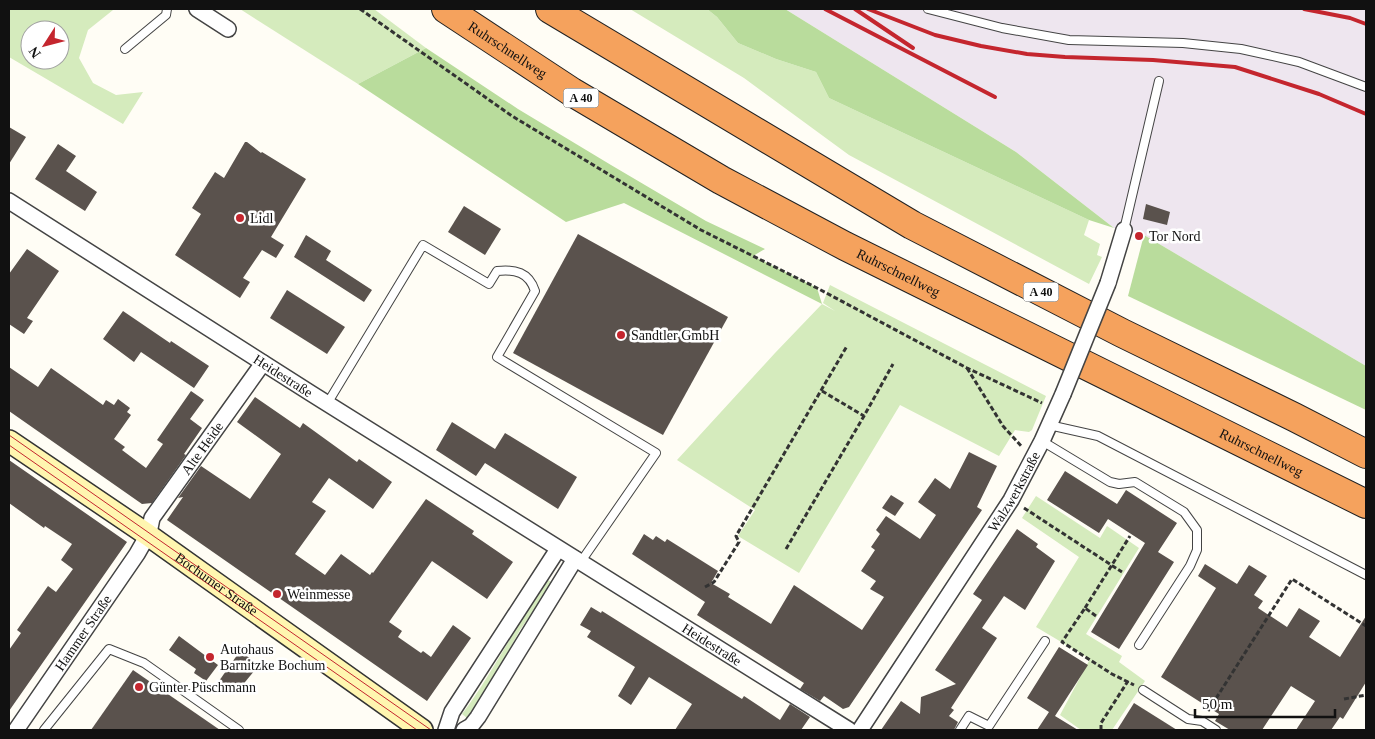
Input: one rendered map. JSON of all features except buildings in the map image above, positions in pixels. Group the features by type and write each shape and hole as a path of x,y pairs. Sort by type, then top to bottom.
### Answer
{"highway":[{"name":"Ruhrschnellweg","path":"446,9 572,92 737,188 844,246 1366,504"},
{"name":"A 40","path":"550,9 912,226 1366,454"}],"main road":[{"name":"Bochumer Straße","path":"9,441 148,535 422,730"}],"street":[{"path":"196,9 228,29"},
{"name":"Heidestraße","path":"9,201 577,561 848,730"},
{"name":"Walzwerkstraße","path":"860,730 1011,500 1050,425 1108,283 1124,230"},
{"name":"Alte Heide","path":"148,535 152,518 263,363"},
{"name":"Hammer Straße","path":"16,730 132,562 148,535"},
{"path":"446,730 452,712 558,549"},
{"path":"464,730 478,717 577,561"}],"lane":[{"path":"125,49 166,14 167,9"},
{"path":"928,9 1002,28 1069,40 1183,43 1241,49 1298,62 1366,87"},
{"path":"1124,230 1159,81"},
{"path":"328,404 423,245 489,284 498,271 513,269 532,281 535,291 497,357 656,453 577,561"},
{"path":"1050,425 1098,436 1366,575"},
{"path":"1042,441 1110,482 1119,484 1135,482 1184,512 1197,530 1197,550 1190,566 1139,645"},
{"path":"960,730 969,716 989,726 1045,641"},
{"path":"44,730 110,649 144,663 239,730"},
{"path":"1143,690 1188,719 1202,721 1216,730"}],"path":[{"path":"360,9 512,116 692,225 967,368 1056,410"},
{"path":"705,587 714,582 739,542 736,536 847,346"},
{"path":"786,549 893,364"},
{"path":"967,368 1003,426 1033,458"},
{"path":"822,391 864,416"},
{"path":"1011,500 1122,572"},
{"path":"1130,536 1062,642 1112,674 1143,690"},
{"path":"1202,721 1292,579 1366,626"},
{"path":"1085,608 1096,616"},
{"path":"1100,730 1101,723 1128,681"},
{"path":"1344,699 1366,695"}],"shaded area":[{"path":"785,9 1366,9 1366,366 1144,235 1114,228 1016,152"}],"green space":[{"path":"9,9 123,9 113,10 88,30 79,58 93,83 116,95 143,92 123,124 31,70 70,70 70,20 20,20 20,63 9,57"},
{"path":"240,9 374,9 426,48 358,84"},
{"path":"630,9 707,9 717,17 738,43 776,59 816,72 829,98 1089,220 1084,235 1100,244 1097,255 1102,257 1089,284 849,155 744,78"},
{"path":"707,9 785,9 1016,152 1114,228 1089,220 829,98 816,72 776,59 738,43 717,17"},
{"path":"426,48 518,109 611,165 706,221 765,249 753,256 817,288 822,304 624,203 566,222 358,84"},
{"path":"1144,235 1366,366 1366,410 1128,296"},
{"path":"830,285 1046,396 1032,430 1029,432 1015,430 999,456 900,405 799,573 738,536 755,510 677,460 822,304 835,311 823,303"},
{"path":"1036,496 1100,538 1107,526 1139,548 1086,634 1122,656 1119,662 1145,681 1112,730 1081,730 1060,715 1090,659 1036,627 1079,557 1022,518"},
{"path":"548,580 553,583 520,630 491,683 467,718 462,714"}],"tram line":[{"path":"9,435 431,730"},
{"path":"9,445 417,730"}],"railway":[{"path":"825,9 995,97"},
{"path":"855,9 913,48"},
{"path":"868,9 935,35 1027,54 1153,60 1235,67 1319,94 1366,114"},
{"path":"1304,9 1350,18 1366,24"}],"place":[{"name":"Lidl","path":"240,218"},
{"name":"Tor Nord","path":"1139,236"},
{"name":"Sandtler GmbH","path":"621,335"},
{"name":"Weinmesse","path":"277,594"},
{"name":"Autohaus Barnitzke Bochum","path":"210,657"},
{"name":"Günter Püschmann","path":"139,687"}]}
